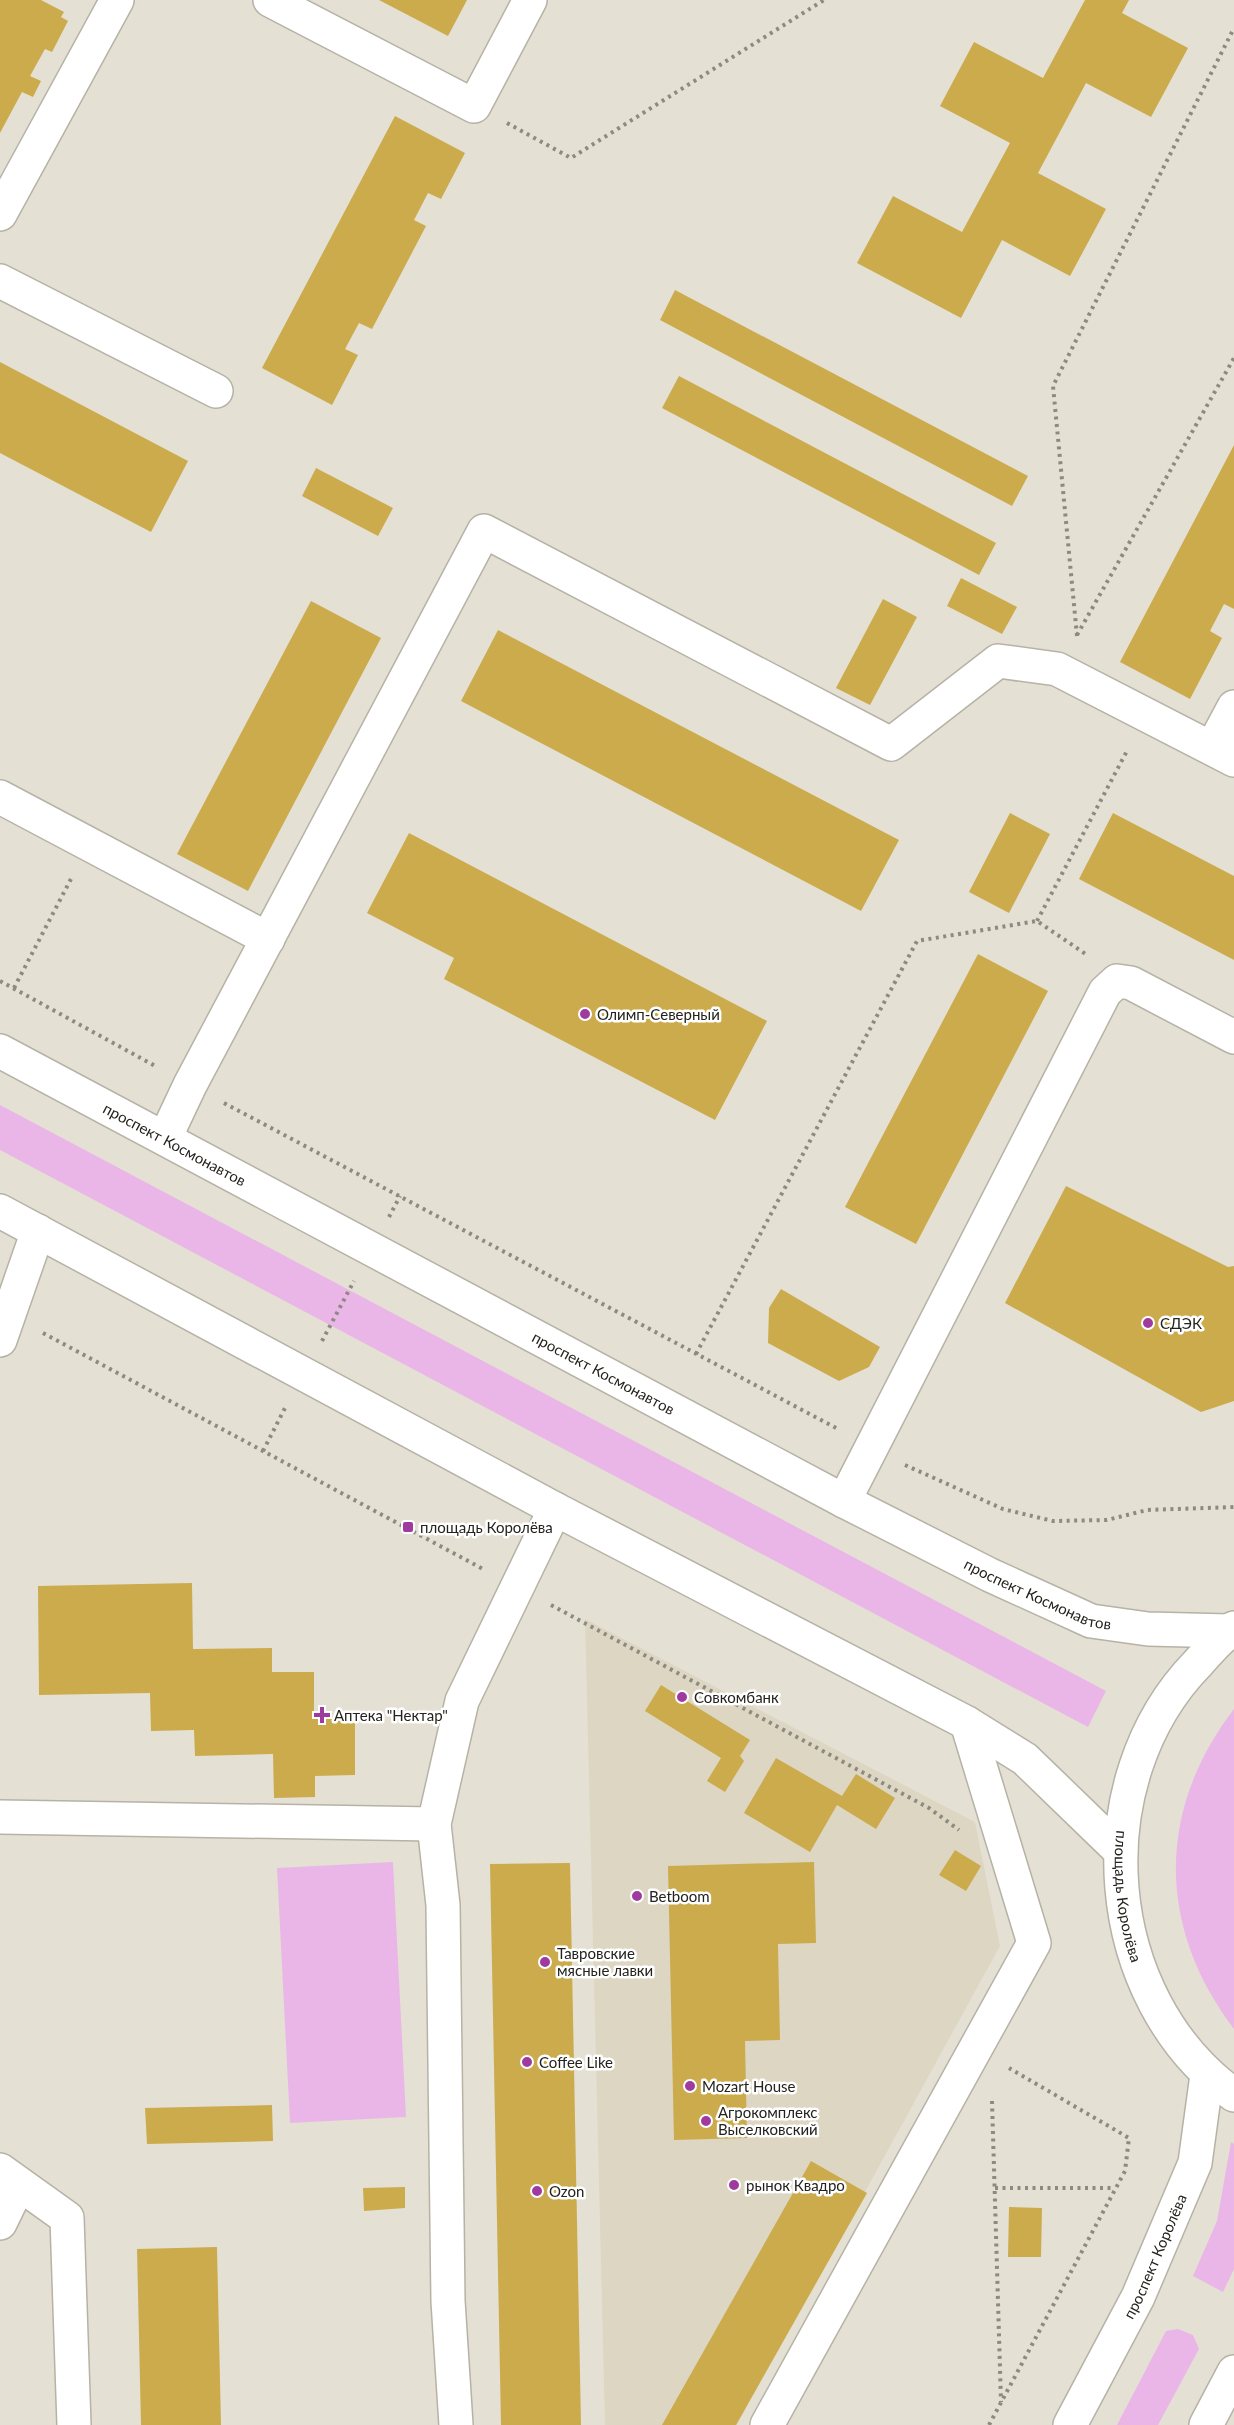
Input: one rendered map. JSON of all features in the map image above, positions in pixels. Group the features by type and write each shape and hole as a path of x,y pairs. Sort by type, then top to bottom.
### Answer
{"main road":[{"path":"0,214 117,0"},
{"path":"270,0 474,106 530,0"},
{"path":"0,280 216,391"},
{"path":"165,1138 190,1085 484,531 891,744 998,662 1057,669 1223,754 1234,707"},
{"path":"0,797 268,939"},
{"path":"844,1500 1105,992 1117,981 1131,983 1234,1037"},
{"name":"проспект Космонавтов","path":"0,1051 844,1500 990,1575 1091,1621 1148,1629 1232,1629"},
{"path":"0,1211 555,1509 966,1723 1025,1759 1119,1850"},
{"path":"5,1328 38,1231"},
{"path":"456,2425 448,2301 442,1905 434,1824 462,1701 555,1509"},
{"name":"площадь Королёва","path":"1232,1629 1179,1683 1148,1733 1128,1787 1119,1850 1130,1944 1163,2021 1207,2075 1234,2095"},
{"path":"767,2425 983,2054 1034,1943 966,1723"},
{"path":"0,1817 434,1824"},
{"name":"проспект Королёва","path":"1070,2425 1138,2296 1195,2163 1207,2075"},
{"path":"0,2223 9,2177 67,2218 75,2425"},
{"path":"1206,2425 1234,2372"}],"path":[{"path":"474,106 571,158 824,0"},
{"path":"1077,636 1053,386 1234,28"},
{"path":"1057,669 1234,358"},
{"path":"1036,921 1146,714"},
{"path":"14,988 90,844"},
{"path":"696,1354 917,941 1036,921 1097,963 1117,981"},
{"path":"0,981 190,1085 924,1475 1003,1509 1053,1521 1107,1520 1147,1510 1234,1507"},
{"path":"262,1451 371,1248"},
{"path":"5,1328 262,1451 929,1808 967,1835"},
{"path":"983,2054 994,2188 1001,2403"},
{"path":"983,2054 1129,2138 1125,2171 989,2425"},
{"path":"994,2188 1115,2188"}],"shaded area":[{"path":"0,1105 1106,1691 1088,1727 0,1150"},
{"name":"рынок Квадро","path":"585,1619 975,1822 1000,1946 737,2425 605,2425"},
{"path":"1234,1709 1234,2029 1209,1990 1191,1951 1180,1910 1176,1869 1179,1828 1190,1787 1208,1748"},
{"path":"393,1862 406,2117 290,2123 277,1868"},
{"path":"1231,2142 1234,2144 1234,2269 1223,2292 1193,2276 1217,2221"},
{"path":"1178,2329 1193,2335 1199,2349 1158,2425 1117,2425 1166,2331"}],"building":[{"path":"0,0 41,0 64,12 61,17 68,21 52,52 45,49 30,76 41,81 33,97 22,92 0,133"},
{"path":"379,0 467,0 448,36"},
{"path":"1085,0 1129,0 1122,13 1188,48 1151,117 1086,83 1038,173 1106,209 1070,276 1002,240 961,318 857,263 893,196 962,232 1010,143 940,106 974,42 1043,78"},
{"path":"395,116 465,153 441,199 428,193 414,220 426,226 372,329 359,323 345,349 358,355 332,405 262,368"},
{"path":"675,290 1028,476 1012,506 660,320"},
{"path":"0,362 188,461 151,532 0,453"},
{"path":"679,376 996,543 979,575 662,408"},
{"path":"1234,445 1234,609 1224,604 1210,631 1222,638 1190,699 1120,662"},
{"path":"316,468 393,508 378,536 302,496"},
{"path":"961,578 1017,607 1002,634 947,606"},
{"path":"883,599 917,617 870,705 836,688"},
{"path":"311,601 381,638 248,891 177,854"},
{"path":"498,630 899,840 861,911 461,701"},
{"path":"1010,813 1050,834 1009,913 969,892"},
{"path":"1113,813 1234,876 1234,960 1079,879"},
{"path":"409,833 767,1021 715,1120 444,979 454,958 367,913"},
{"path":"978,954 1048,991 916,1244 845,1207"},
{"path":"1066,1186 1228,1267 1234,1266 1234,1401 1201,1412 1005,1303"},
{"path":"781,1289 880,1347 869,1367 839,1381 768,1343 769,1308"},
{"path":"192,1583 193,1649 272,1648 272,1672 314,1672 314,1719 355,1718 355,1775 315,1776 315,1797 274,1798 273,1754 195,1756 194,1730 151,1731 150,1693 39,1695 38,1586"},
{"path":"661,1685 750,1740 740,1756 744,1761 725,1792 707,1781 721,1758 645,1711"},
{"path":"776,1758 842,1796 856,1774 895,1798 876,1829 837,1805 810,1852 744,1813"},
{"path":"955,1850 981,1866 966,1891 939,1875"},
{"path":"814,1862 816,1943 778,1944 780,2040 745,2041 747,2138 674,2140 668,1866"},
{"path":"570,1863 581,2425 501,2425 490,1864"},
{"path":"272,2105 273,2141 147,2144 145,2108"},
{"path":"811,2161 867,2193 736,2425 662,2425"},
{"path":"405,2187 405,2208 364,2211 363,2188"},
{"path":"1009,2207 1042,2208 1041,2257 1008,2257"},
{"path":"217,2247 221,2425 141,2425 137,2249"}],"place":[{"name":"Олимп-Северный","path":"585,1014"},
{"name":"СДЭК","path":"1148,1323"},
{"name":"площадь Королёва","path":"408,1527"},
{"name":"Совкомбанк","path":"682,1697"},
{"name":"Аптека \"Нектар\"","path":"322,1715"},
{"name":"Betboom","path":"637,1896"},
{"name":"Тавровские мясные лавки","path":"545,1962"},
{"name":"Coffee Like","path":"527,2062"},
{"name":"Mozart House","path":"690,2086"},
{"name":"Агрокомплекс Выселковский","path":"706,2121"},
{"name":"рынок Квадро","path":"734,2185"},
{"name":"Ozon","path":"537,2191"}]}
